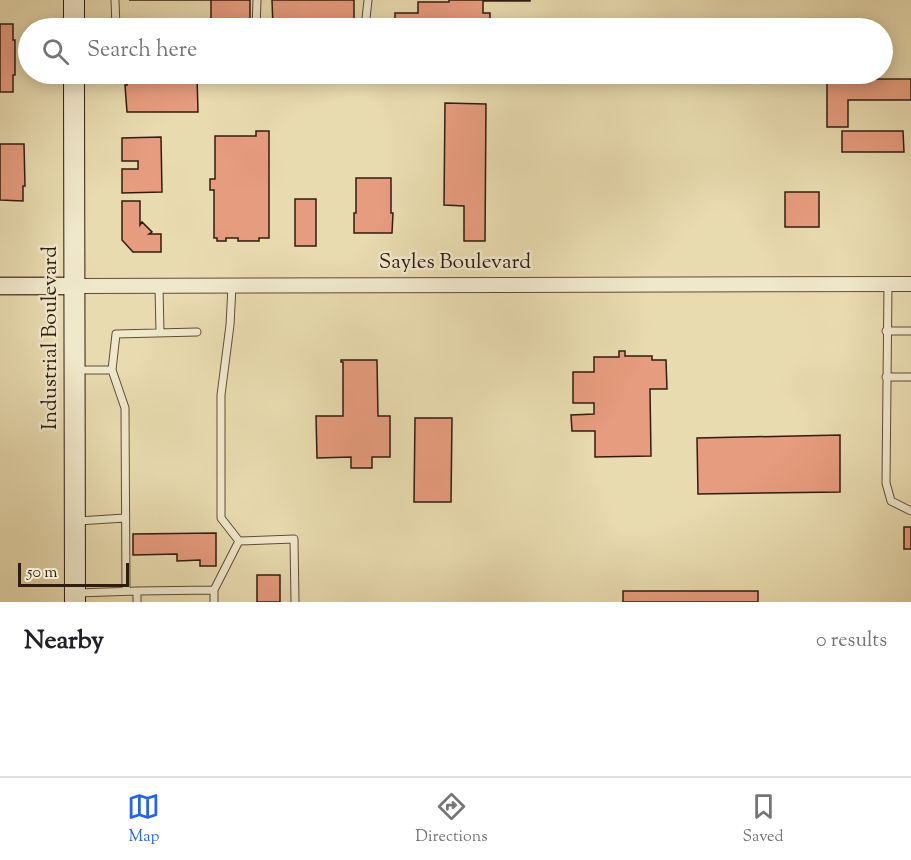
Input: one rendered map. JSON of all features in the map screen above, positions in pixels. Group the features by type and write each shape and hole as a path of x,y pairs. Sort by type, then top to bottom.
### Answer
{"main road":[{"path":"74,0 74,18"},
{"name":"Industrial Boulevard","path":"74,84 75,598"}],"street":[{"name":"Sayles Boulevard","path":"0,286 911,284"}],"lane":[{"path":"115,0 116,18"},
{"path":"256,18 257,0"},
{"path":"366,18 368,0"},
{"path":"888,284 886,483 891,501 911,511"},
{"path":"159,286 160,333"},
{"path":"232,286 230,324 221,395 221,518 239,541"},
{"path":"886,331 911,331"},
{"path":"126,591 125,408 112,370 116,334 197,332"},
{"path":"75,370 112,370"},
{"path":"886,377 911,377"},
{"path":"75,521 125,518"},
{"path":"239,541 294,539 295,602"},
{"path":"214,602 214,590 239,541"},
{"path":"75,598 126,591 214,590"},
{"path":"137,591 137,602"}],"building":[{"path":"211,0 250,0 250,18 211,18"},
{"path":"272,0 354,0 354,18 273,18"},
{"path":"449,0 530,0 483,1 483,13 490,13 490,18 395,18 395,13 418,13 418,2 449,2"},
{"path":"0,24 13,24 15,75 13,75 13,92 0,92"},
{"path":"893,79 911,79 911,100 848,100 848,127 827,127 827,84 893,84"},
{"path":"197,84 198,112 127,112 125,85"},
{"path":"445,103 486,104 485,241 464,241 464,206 444,205"},
{"path":"256,131 269,131 269,238 259,238 259,241 238,241 238,238 226,238 226,241 217,241 217,238 214,238 214,190 210,190 210,179 215,179 215,136 256,136"},
{"path":"842,131 903,131 904,152 842,152"},
{"path":"161,137 162,192 122,193 122,169 138,169 138,161 122,161 122,138"},
{"path":"0,144 24,144 23,201 0,200"},
{"path":"356,178 391,178 392,233 354,233"},
{"path":"785,192 819,192 819,227 785,227"},
{"path":"295,199 316,199 316,246 295,246"},
{"path":"122,201 140,201 140,225 142,222 152,232 149,234 161,234 161,252 133,252 122,240"},
{"path":"619,351 625,351 625,356 652,356 652,360 666,360 667,389 650,389 651,456 595,457 595,431 572,431 571,415 594,414 594,403 573,403 573,372 594,372 594,357 619,357"},
{"path":"341,360 377,360 378,416 390,416 390,457 372,457 372,468 351,468 351,457 317,458 316,416 343,416 343,362"},
{"path":"415,418 452,418 451,502 414,502"},
{"path":"840,435 840,492 698,494 697,438"},
{"path":"904,527 911,527 911,549 904,549"},
{"path":"216,533 216,566 200,566 200,560 177,561 177,554 133,555 133,534"},
{"path":"257,575 280,575 280,602 257,602"},
{"path":"623,591 758,591 758,602 623,602"}]}
